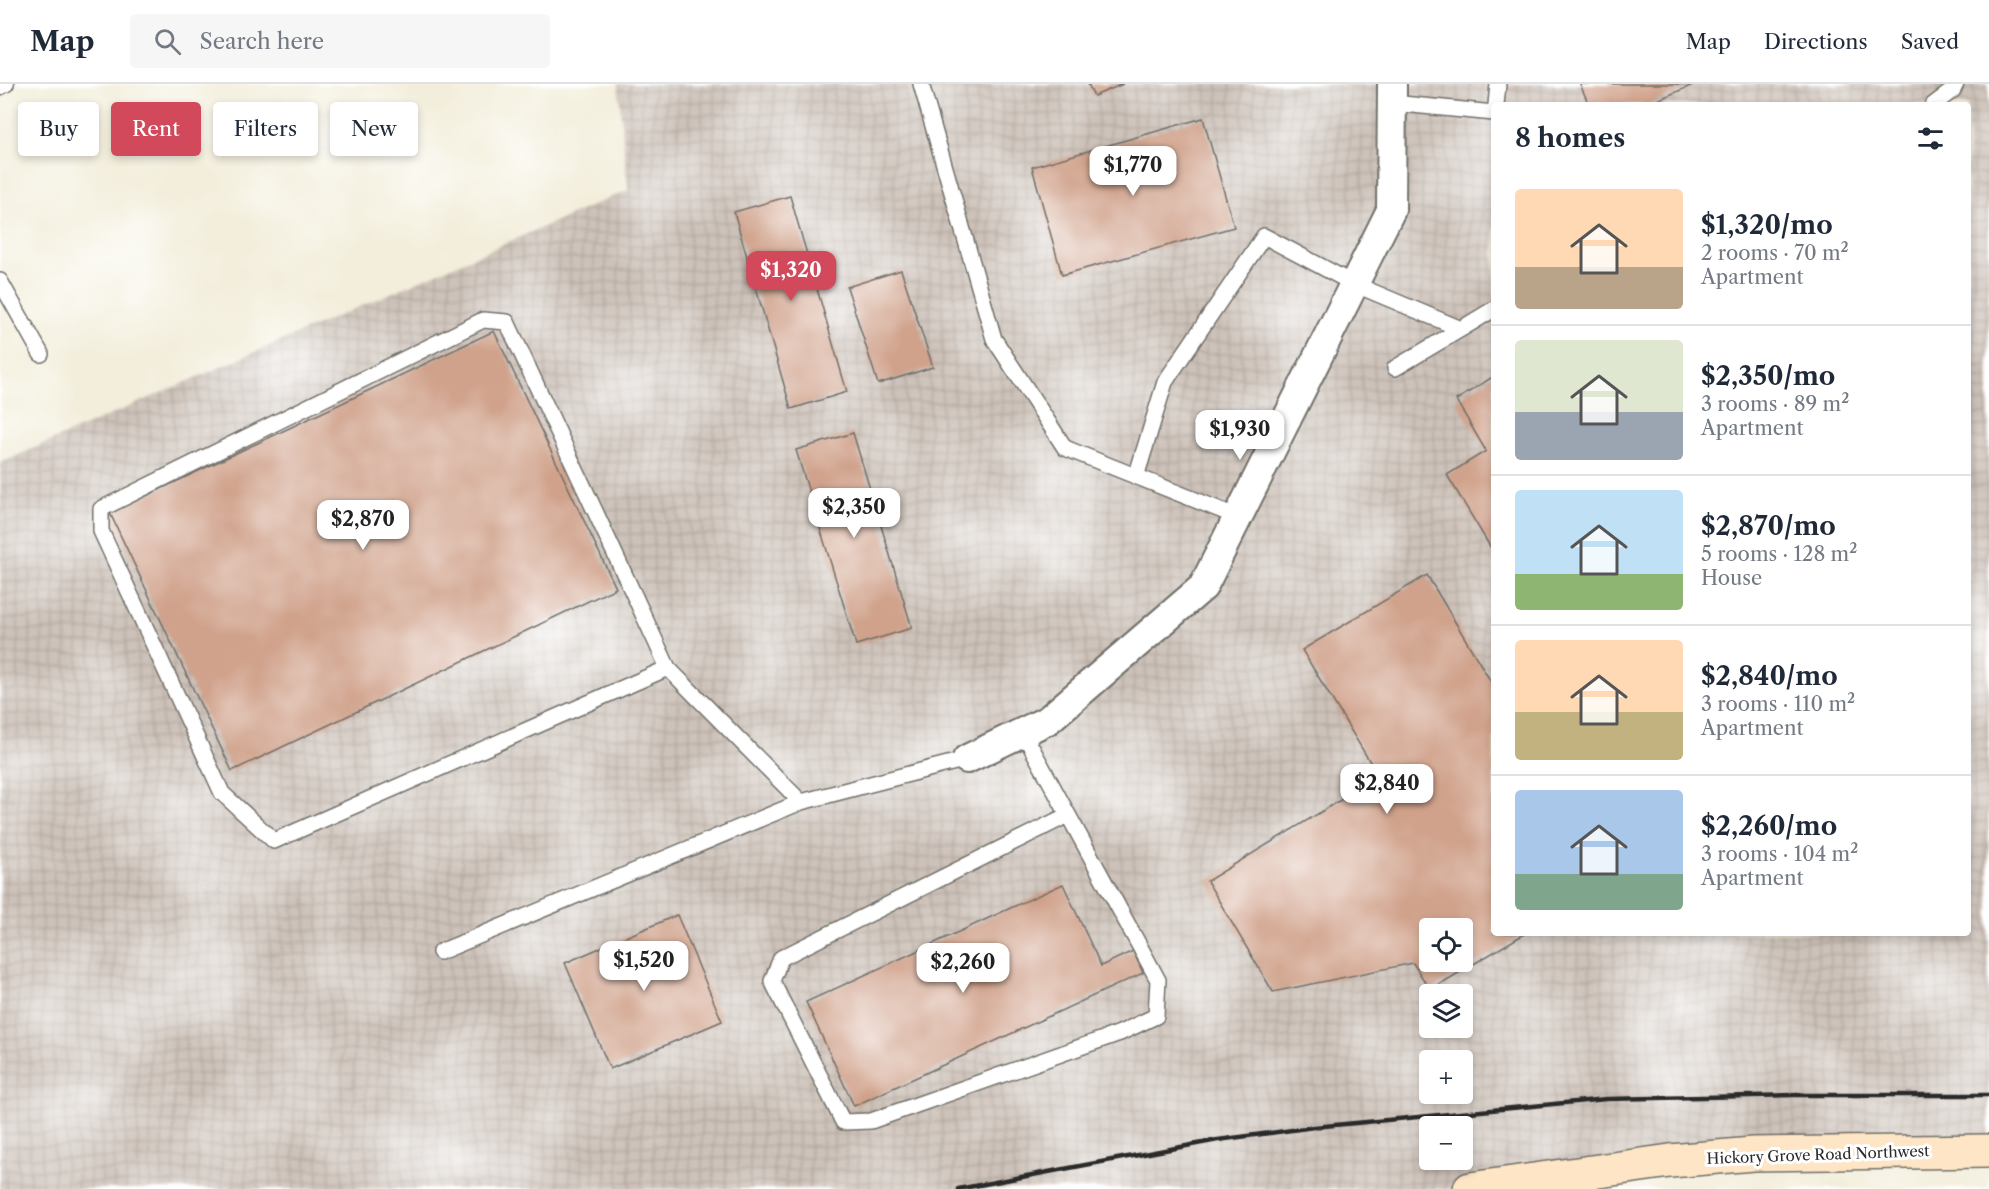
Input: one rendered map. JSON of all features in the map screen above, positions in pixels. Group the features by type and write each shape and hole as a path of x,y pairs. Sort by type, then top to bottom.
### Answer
{"street":[{"path":"967,759 1048,720 1203,587 1391,210 1392,93"},
{"name":"Hickory Grove Road Northwest","path":"1470,1189 1605,1169 1753,1154 1989,1151"}],"lane":[{"path":"0,87 6,84"},
{"path":"921,84 994,339 1065,448 1238,517"},
{"path":"1496,102 1498,84"},
{"path":"1937,102 1953,90 1956,84"},
{"path":"1392,93 1491,112"},
{"path":"1136,477 1165,382 1264,236 1354,284 1461,329"},
{"path":"0,281 41,354"},
{"path":"1395,368 1491,311"},
{"path":"668,668 274,841 222,793 100,531 101,509 483,320 507,322 668,668 801,802"},
{"path":"1023,732 1158,980 1156,1016 1120,1033 871,1121 843,1122 772,981 781,958 1068,815"},
{"path":"440,952 801,802 967,759"}],"shaded area":[{"path":"618,84 1989,84 1989,1158 1686,1164 1520,1189 0,1189 0,463 628,190"}],"building":[{"path":"1088,84 1123,84 1094,96"},
{"path":"1580,84 1695,84 1653,102 1588,102"},
{"path":"1203,118 1234,227 1062,275 1032,167"},
{"path":"790,196 847,392 791,409 734,212"},
{"path":"901,270 933,367 878,384 847,287"},
{"path":"494,331 616,588 232,771 110,513"},
{"path":"1491,378 1491,548 1447,475 1486,451 1456,400"},
{"path":"853,433 912,628 856,645 796,450"},
{"path":"1427,575 1491,682 1491,936 1521,936 1473,964 1473,918 1419,918 1419,972 1460,972 1440,984 1426,984 1413,963 1273,992 1207,881 1377,778 1375,770 1302,650"},
{"path":"1063,884 1101,966 1133,951 1143,973 854,1106 806,1002"},
{"path":"677,915 722,1021 610,1069 565,963"}],"railway":[{"path":"958,1189 1218,1140 1314,1127 1606,1099 1794,1095 1989,1095"}]}
